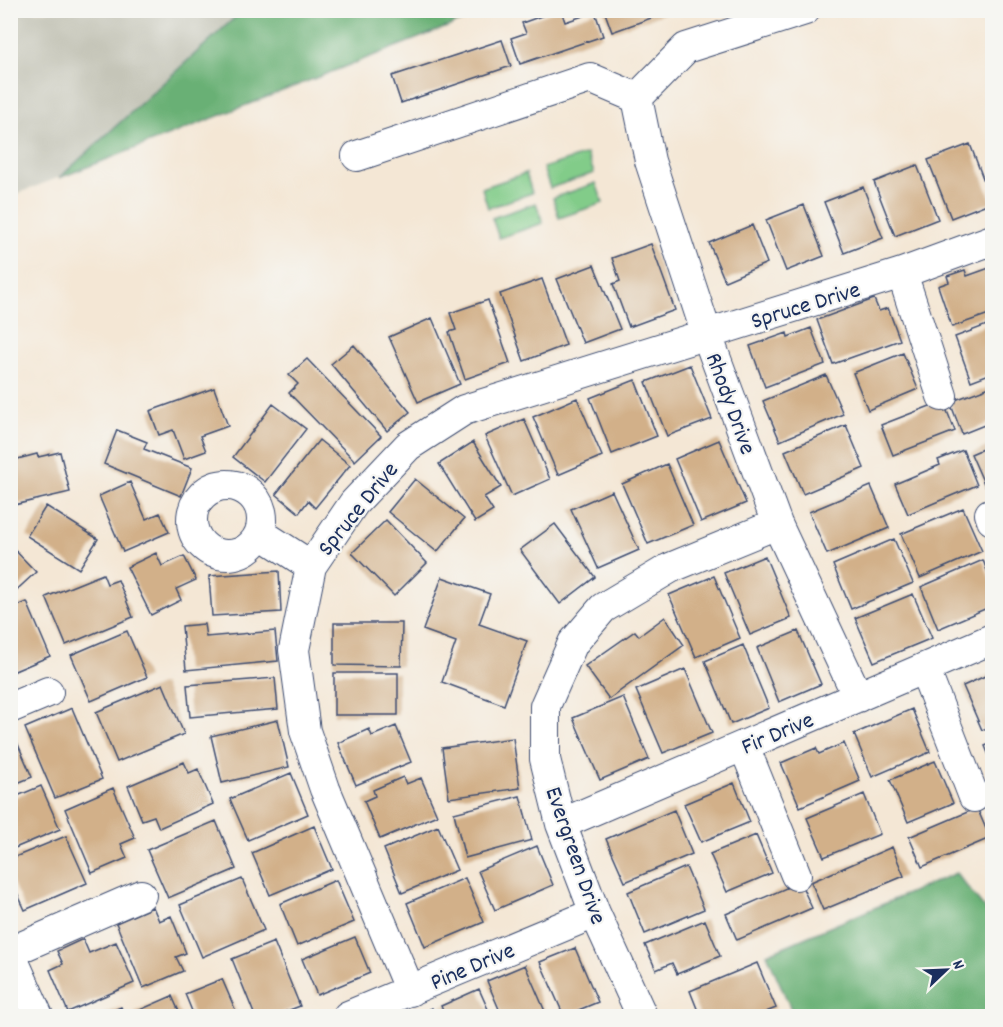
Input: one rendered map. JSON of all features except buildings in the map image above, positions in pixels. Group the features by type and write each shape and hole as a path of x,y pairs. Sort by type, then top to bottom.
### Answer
{"street":[{"path":"357,156 590,78 637,98 686,48 805,10"},
{"name":"Rhody Drive","path":"637,98 650,161 707,335 777,524 858,697"},
{"name":"Spruce Drive","path":"410,991 325,789 305,730 294,650 311,566 354,503 408,446 464,410 903,273 993,240"},
{"path":"903,273 942,396"},
{"name":"Evergreen Drive","path":"642,1017 595,913 561,824 545,759 545,706 573,643 603,608 670,568 777,524"},
{"path":"260,533 311,566"},
{"name":"Fir Drive","path":"561,824 993,639"},
{"path":"924,669 974,797"},
{"path":"10,708 48,692"},
{"path":"744,746 796,874"},
{"path":"38,1017 10,953 141,895"},
{"name":"Pine Drive","path":"348,1017 595,913"}],"shaded area":[{"path":"11,11 488,11 11,196"}],"green space":[{"path":"242,11 488,11 59,178"},
{"path":"587,154 594,173 550,188 543,168"},
{"path":"526,173 532,193 488,208 482,188"},
{"path":"596,183 603,203 559,218 553,198"},
{"path":"536,203 543,223 499,238 492,218"},
{"path":"956,873 992,918 992,1012 987,1016 794,1016 767,954"}]}
